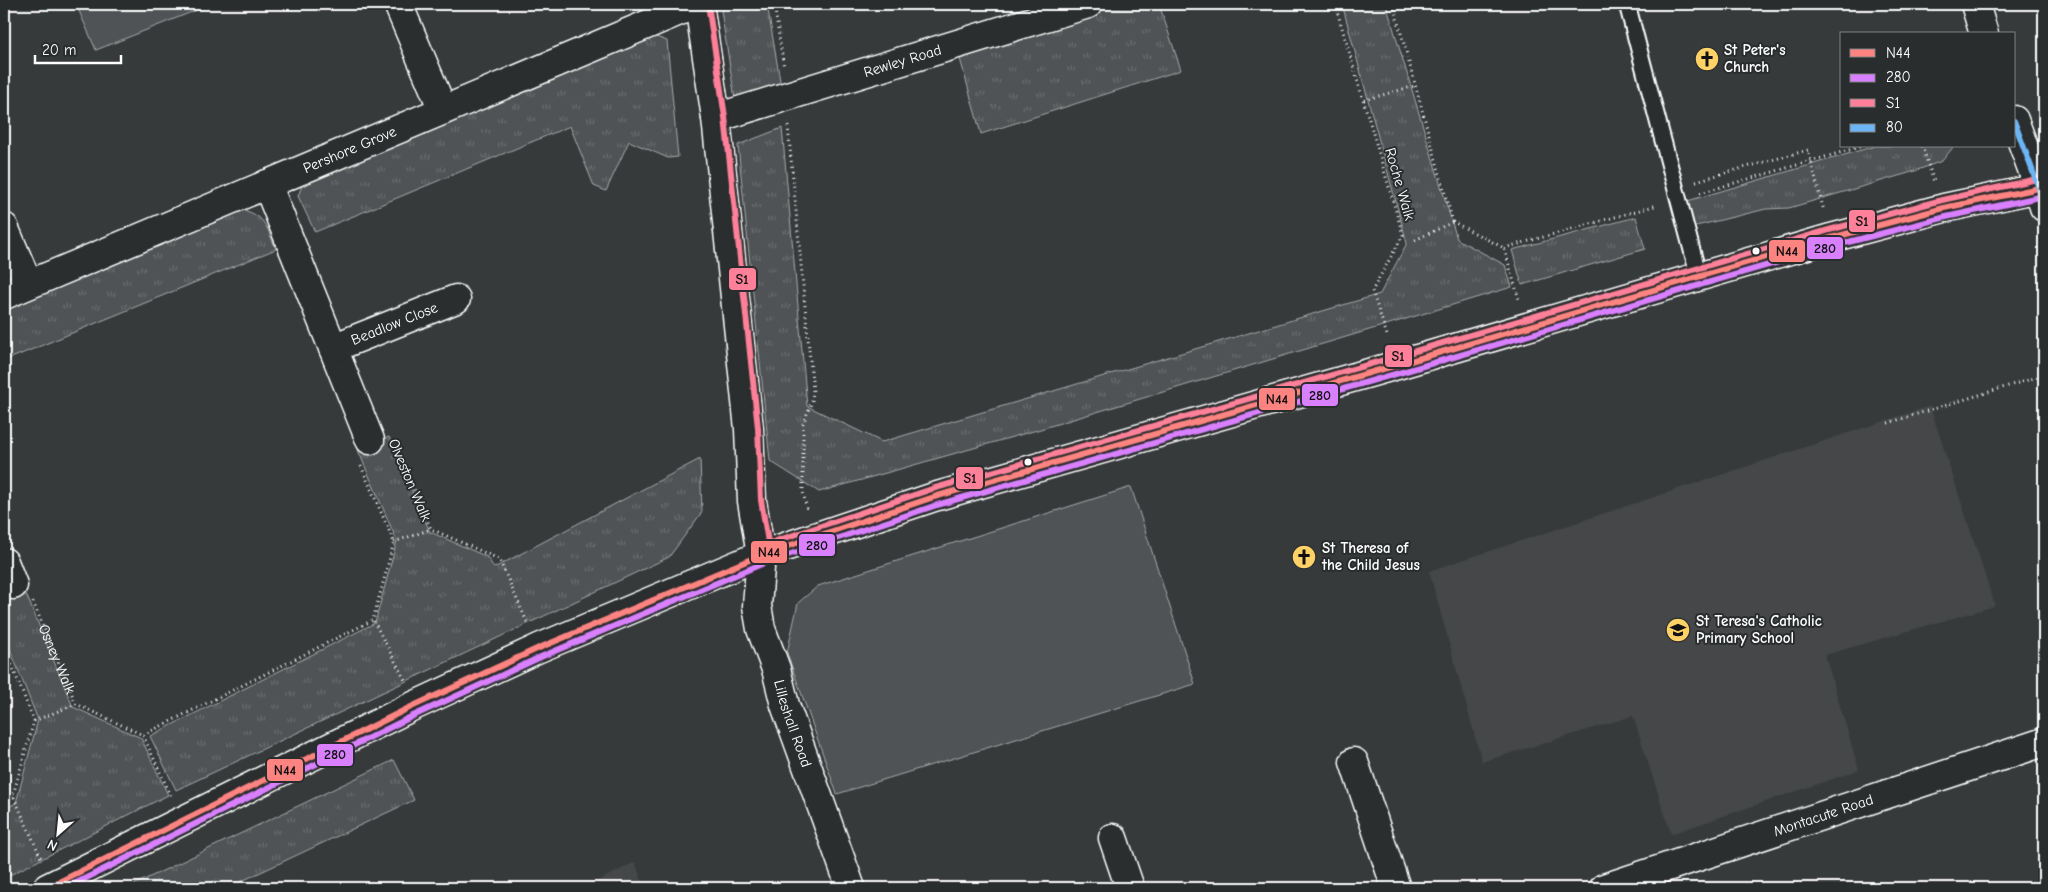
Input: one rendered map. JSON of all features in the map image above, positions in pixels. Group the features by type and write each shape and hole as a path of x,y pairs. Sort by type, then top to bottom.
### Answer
{"street":[{"path":"398,4 443,110"},
{"name":"Pershore Grove","path":"16,289 697,4"},
{"name":"Lilleshall Road","path":"697,4 716,118 748,430 752,501 760,555 757,606 762,629 776,669 784,705 851,888"},
{"name":"Rewley Road","path":"716,118 1088,4"},
{"path":"1975,4 1983,32"},
{"path":"51,887 418,704 539,648 760,555 934,497 1397,365 1831,238 1944,208 2043,194 2016,125"},
{"name":"Olveston Walk","path":"267,184 370,440"},
{"path":"4,227 16,289"},
{"name":"Beadlow Close","path":"333,348 456,299"},
{"name":"Montacute Road","path":"1604,888 2044,742"},
{"path":"1354,762 1396,888"},
{"path":"1113,838 1130,888"}],"lane":[{"path":"1627,4 1699,277"}],"path":[{"path":"774,4 789,97 787,119 813,391 812,401 803,424 803,492"},
{"name":"Roche Walk","path":"1335,4 1402,235 1372,291 1397,365"},
{"path":"1393,4 1453,222 1504,248 1526,326"},
{"path":"1364,100 1416,86"},
{"path":"1923,148 1944,208"},
{"path":"1676,187 1808,150 1831,238"},
{"path":"1415,240 1453,222"},
{"path":"1888,423 2044,375"},
{"name":"Olveston Walk","path":"394,542 353,447 390,431 431,529 499,559 539,648"},
{"path":"418,704 373,620 394,542 431,529"},
{"name":"Osney Walk","path":"8,574 24,580 76,704 142,735"},
{"path":"183,821 142,735 373,620"},
{"path":"4,646 34,721 12,795 51,887"},
{"path":"34,721 76,704"},
{"path":"4,800 12,795"}],"shaded area":[{"name":"St Teresa's Catholic Primary School","path":"1930,406 1995,606 1825,655 1859,770 1671,834 1633,716 1482,762 1429,571"},
{"path":"635,862 645,888 584,888"}],"green space":[{"path":"76,4 212,4 96,50"},
{"path":"720,4 767,4 782,92 735,99"},
{"path":"1119,4 1159,4 1181,70 981,134 959,55"},
{"path":"1342,4 1386,4 1457,239 1505,265 1512,287 1037,430 819,492 770,461 738,145 782,128 807,406 882,442 1380,294 1407,243"},
{"path":"651,35 667,41 678,157 668,158 629,141 606,191 594,186 570,126 315,232 298,196 305,178"},
{"path":"1868,148 1952,148 1942,161 1912,172 1789,208 1766,209 1692,227 1684,202"},
{"path":"243,210 257,216 265,224 276,249 4,361 4,305 232,211"},
{"path":"1636,217 1645,249 1522,285 1512,250"},
{"path":"389,437 430,532 487,557 494,568 700,459 702,512 669,557 176,790 150,736 375,623 397,541 358,450"},
{"path":"1131,487 1195,684 837,794 787,653 798,603 818,586"},
{"path":"23,587 73,707 141,738 168,795 4,878 4,809 16,803 38,720 4,634 4,595"},
{"path":"394,760 414,800 227,888 127,888"}],"transit line":[{"name":"S1","path":"708,4 725,117 758,428 761,500 770,554"},
{"name":"80","path":"2016,126 2039,188 2044,207"},
{"name":"S1","path":"758,547 932,489 1395,357 1829,230 1942,200 2042,178"},
{"name":"N44","path":"47,888 409,708 539,648 761,555 934,497 1397,365 1831,238 1944,208 2044,187"},
{"name":"280","path":"66,888 413,716 543,656 764,563 937,505 1833,246 1946,217 2044,196"}],"place":[{"name":"St Peter's Church","path":"1707,59"},
{"name":"St Theresa of the Child Jesus","path":"1304,557"},
{"name":"St Teresa's Catholic Primary School","path":"1678,630"}]}
